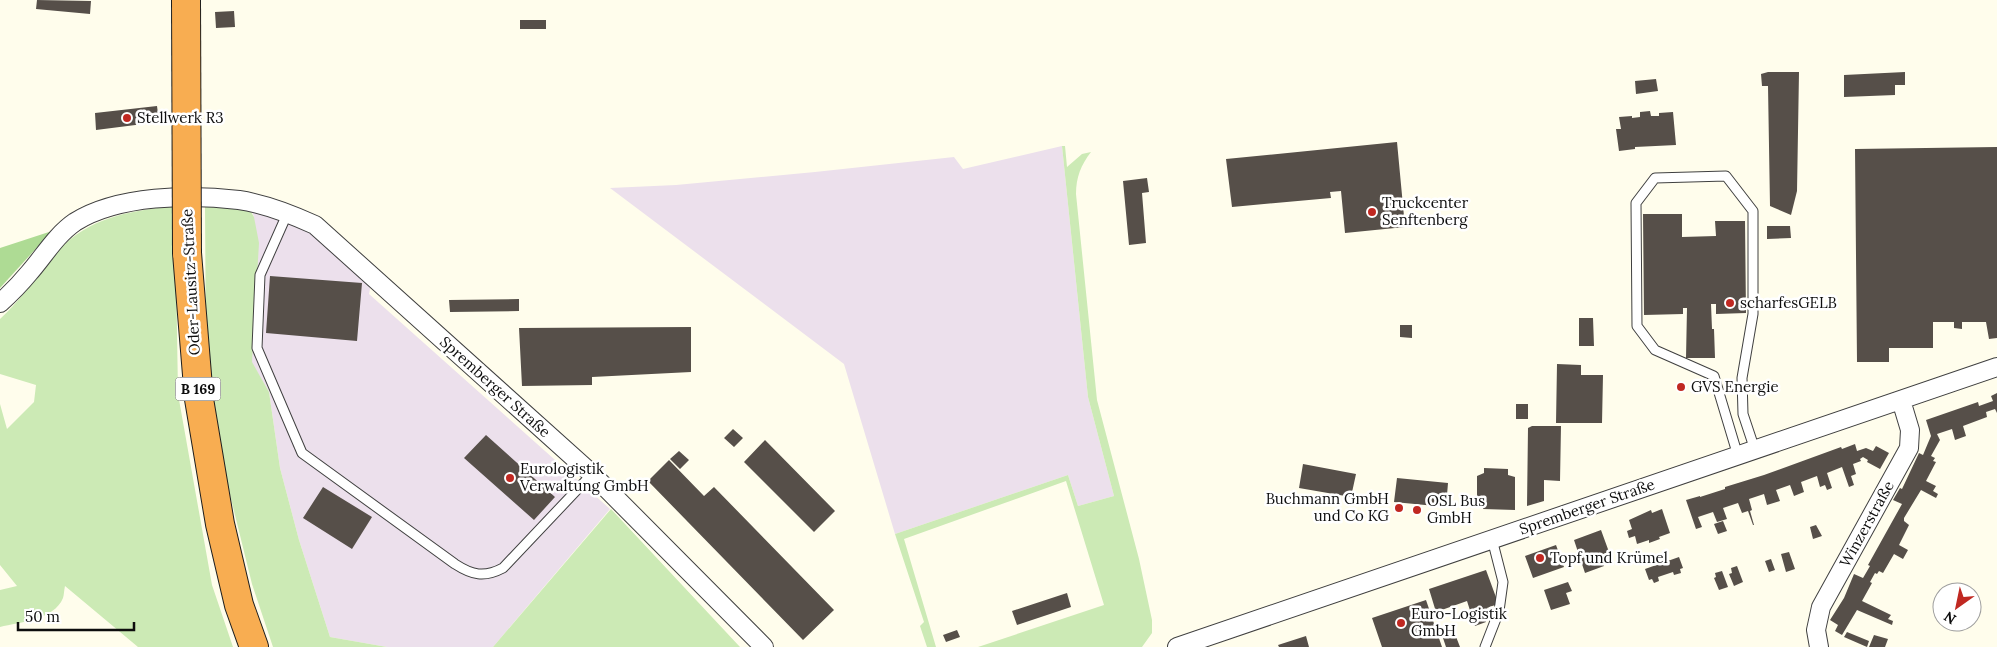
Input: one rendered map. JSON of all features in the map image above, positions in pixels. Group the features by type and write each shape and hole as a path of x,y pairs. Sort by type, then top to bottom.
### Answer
{"highway":[{"name":"Oder-Lausitz-Straße","path":"186,0 187,253 199,399 220,524 239,604 254,647"}],"street":[{"name":"Spremberger Straße","path":"0,304 28,274 56,239 75,222 106,209 146,199 187,198 240,200 288,212 315,225 592,474 764,647"},
{"name":"Spremberger Straße","path":"1177,647 1997,367"},
{"name":"Winzerstraße","path":"1819,647 1816,630 1821,607 1909,448 1910,430 1902,400"}],"lane":[{"path":"1738,456 1714,376 1655,350 1637,326 1636,203 1654,178 1726,176 1753,211 1753,314 1742,378 1743,414 1755,450"},
{"path":"288,212 260,275 257,348 302,453 455,564 467,572 481,575 503,568 592,474"},
{"path":"1485,647 1500,611 1503,582 1492,539"}],"shaded area":[{"path":"1062,146 1088,397 1114,496 1078,506 1068,475 895,534 844,364 610,188 676,185 954,157 963,169"},
{"path":"251,209 305,229 330,245 372,280 369,294 610,509 493,647 387,647 330,637 299,540 280,468 269,392 252,363 254,217"}],"green space":[{"path":"1062,146 1065,146 1067,167 1082,154 1091,152 1080,172 1076,194 1097,400 1139,559 1152,620 1152,633 1142,647 978,647 1104,605 1066,481 904,539 936,647 927,647 920,626 924,622 895,534 1068,475 1078,506 1114,496 1088,397"},
{"path":"175,206 178,394 212,585 233,647 138,647 65,586 63,598 52,611 36,619 0,627 0,590 17,586 0,565 0,404 7,429 34,402 36,385 0,374 0,319 24,294 60,249 77,234 103,221 131,212"},
{"path":"205,206 250,210 254,217 259,243 252,362 269,392 280,468 299,540 330,637 387,647 273,647 252,584 216,438 206,355"},
{"path":"52,231 0,288 0,248"},
{"path":"611,509 740,647 493,647"}],"building":[{"path":"37,0 91,1 90,14 36,9"},
{"path":"234,11 235,27 216,28 215,12"},
{"path":"520,20 546,20 546,29 520,29"},
{"path":"1768,72 1799,72 1797,191 1791,215 1770,206 1768,86 1762,86 1761,74"},
{"path":"1905,72 1905,85 1895,85 1895,95 1844,97 1844,75"},
{"path":"1656,79 1658,91 1636,94 1635,81"},
{"name":"Stellwerk R3","path":"157,106 159,122 96,130 95,113"},
{"path":"1650,111 1651,116 1659,116 1659,113 1673,112 1676,145 1635,147 1635,149 1619,151 1616,129 1621,129 1619,117 1640,117 1640,112"},
{"path":"1397,142 1405,227 1345,233 1341,191 1330,192 1331,198 1232,207 1226,159"},
{"path":"1997,147 1997,338 1989,339 1986,322 1962,322 1962,329 1954,328 1954,322 1933,322 1933,348 1889,348 1889,362 1857,362 1855,149"},
{"path":"1147,178 1149,192 1142,193 1146,243 1129,245 1123,181"},
{"path":"1643,214 1682,214 1682,237 1716,236 1715,221 1745,221 1746,313 1716,314 1716,304 1711,304 1715,358 1686,358 1687,308 1683,308 1683,314 1644,315"},
{"path":"1767,226 1790,226 1791,238 1767,239"},
{"path":"270,276 362,283 357,341 266,333"},
{"path":"519,299 519,311 450,312 449,300"},
{"path":"1579,318 1593,318 1594,346 1579,346"},
{"path":"1400,325 1412,325 1412,338 1400,337"},
{"path":"691,327 691,372 592,377 592,385 522,386 519,328"},
{"path":"1557,364 1581,365 1581,375 1603,375 1602,423 1556,423"},
{"path":"1997,393 1997,413 1995,409 1986,412 1987,417 1963,426 1966,436 1955,440 1952,429 1937,434 1940,440 1931,456 1935,458 1933,461 1936,462 1926,481 1936,486 1933,491 1938,494 1936,498 1921,490 1904,518 1904,521 1909,525 1899,545 1908,550 1903,559 1894,554 1883,573 1879,571 1877,574 1875,573 1870,582 1872,583 1862,601 1891,615 1888,619 1893,621 1892,625 1857,610 1842,635 1835,631 1838,625 1830,620 1844,598 1854,574 1863,578 1870,566 1868,565 1902,504 1893,500 1900,488 1902,489 1919,453 1923,455 1931,436 1926,420 1978,402 1979,406 1993,401 1991,396"},
{"path":"1516,404 1528,404 1528,419 1516,419"},
{"path":"1532,426 1561,426 1560,481 1544,480 1544,501 1527,506 1528,428"},
{"path":"733,429 743,438 734,447 724,438"},
{"name":"Eurologistik Verwaltung GmbH","path":"486,435 555,497 534,520 464,458"},
{"path":"765,440 835,511 814,532 744,462"},
{"path":"1855,444 1857,451 1866,448 1873,451 1876,446 1889,453 1880,469 1867,462 1868,460 1863,457 1860,459 1861,461 1853,464 1856,474 1851,476 1854,485 1849,487 1842,467 1827,473 1832,488 1827,490 1825,485 1820,487 1817,476 1801,482 1804,492 1794,496 1790,485 1776,490 1780,501 1767,505 1764,494 1749,499 1754,525 1748,511 1742,513 1738,503 1723,508 1727,519 1717,522 1713,512 1698,517 1702,527 1696,529 1686,500 1725,489 1725,487 1841,447 1842,449"},
{"path":"679,451 689,460 680,469 670,459"},
{"path":"669,460 704,496 714,487 834,610 803,640 648,481"},
{"path":"1303,464 1356,474 1351,497 1299,488"},
{"path":"1484,468 1508,469 1508,475 1515,477 1515,510 1483,509 1483,503 1477,497 1477,476 1484,473"},
{"path":"1397,478 1448,483 1446,507 1394,502"},
{"path":"323,487 372,517 352,549 303,518"},
{"path":"1662,509 1670,533 1649,543 1649,540 1637,544 1635,536 1629,538 1627,531 1632,529 1629,520 1651,510 1652,513"},
{"path":"1723,521 1727,531 1718,534 1714,524"},
{"path":"1816,525 1822,536 1813,539 1810,527"},
{"path":"1601,530 1609,552 1600,555 1604,566 1585,573 1574,540"},
{"path":"1556,545 1564,567 1533,578 1525,556"},
{"path":"1789,552 1795,569 1786,572 1781,554"},
{"path":"1679,557 1683,568 1680,569 1681,573 1674,575 1673,572 1658,577 1659,581 1654,583 1652,579 1649,580 1645,569"},
{"path":"1771,559 1775,570 1769,572 1765,561"},
{"path":"1737,566 1743,582 1734,586 1729,574 1732,573 1731,568"},
{"path":"1486,570 1497,600 1495,605 1483,612 1486,622 1475,626 1467,601 1436,612 1429,589"},
{"path":"1722,571 1728,587 1719,590 1714,578 1716,577 1715,573"},
{"path":"1568,582 1572,591 1566,593 1570,604 1551,610 1544,590"},
{"path":"1067,593 1071,607 1017,625 1012,611"},
{"path":"1426,600 1442,647 1382,647 1372,618"},
{"path":"957,630 960,637 946,642 943,635"},
{"path":"1847,632 1869,641 1867,647 1844,637"},
{"path":"1455,634 1460,647 1446,647 1443,638"},
{"path":"1874,635 1888,639 1885,647 1869,647"},
{"path":"1306,636 1309,647 1279,647 1278,645"}],"place":[{"name":"Stellwerk R3","path":"127,118"},
{"name":"Truckcenter Senftenberg","path":"1372,212"},
{"name":"scharfesGELB","path":"1730,303"},
{"name":"GVS Energie","path":"1681,387"},
{"name":"Eurologistik Verwaltung GmbH","path":"510,478"},
{"name":"Buchmann GmbH und Co KG","path":"1399,508"},
{"name":"OSL Bus GmbH","path":"1417,510"},
{"name":"Topf und Krümel","path":"1540,558"},
{"name":"Euro-Logistik GmbH","path":"1401,623"}]}
